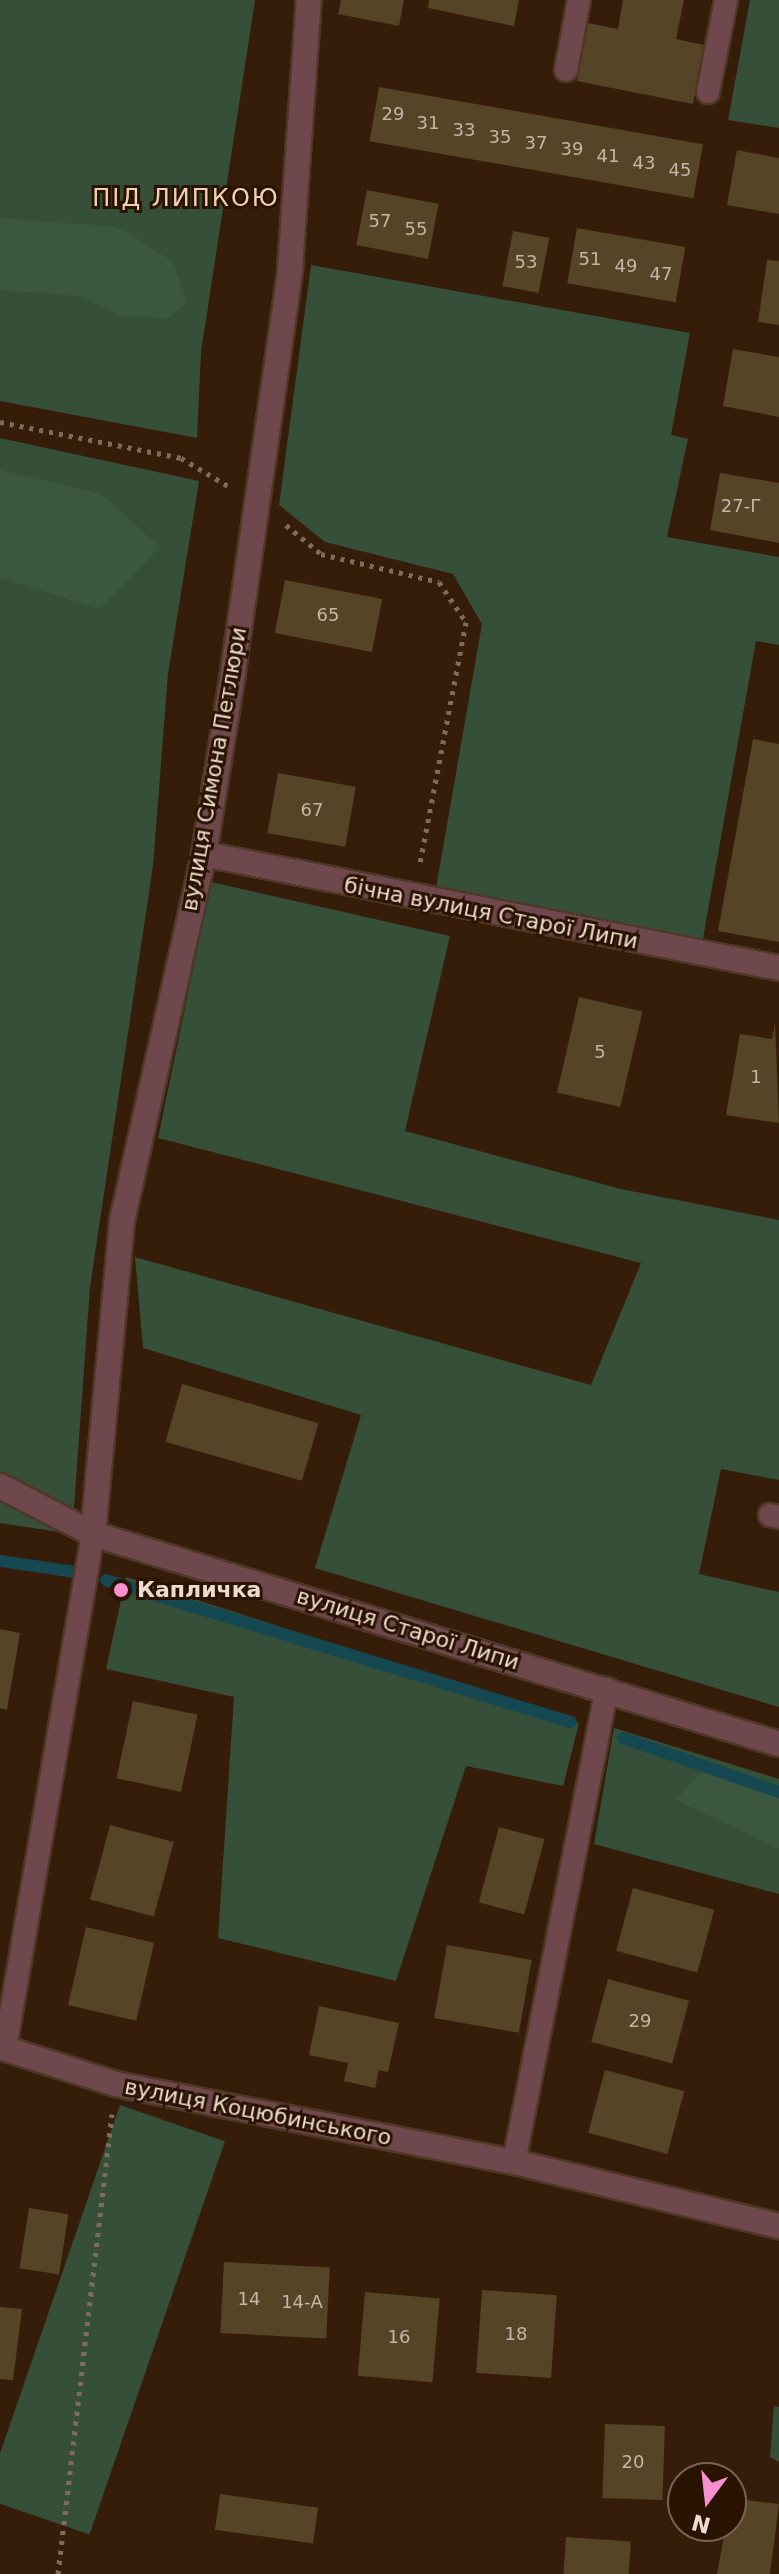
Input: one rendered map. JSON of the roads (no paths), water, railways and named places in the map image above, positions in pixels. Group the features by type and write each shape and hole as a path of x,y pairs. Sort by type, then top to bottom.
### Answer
{"street":[{"name":"вулиця Симона Петлюри","path":"93,1534 122,1221 204,854 290,269 309,0"},
{"name":"бічна вулиця Старої Липи","path":"204,854 413,899 779,968"},
{"name":"вулиця Старої Липи","path":"0,1486 93,1534 779,1744"},
{"name":"вулиця Коцюбинського","path":"2,2048 116,2084 514,2162 779,2226"}],"lane":[{"path":"566,70 579,0"},
{"path":"708,92 726,0"},
{"name":"вулиця Коцюбинського","path":"2,2048 93,1534"},
{"path":"514,2162 607,1689"}],"waterway":[{"path":"0,1561 75,1572"},
{"path":"106,1580 571,1722"},
{"path":"623,1738 779,1792"}],"place":[{"name":"Капличка","path":"121,1590"}],"district":[{"name":"ПІД ЛИПКОЮ","path":"186,199"}]}
